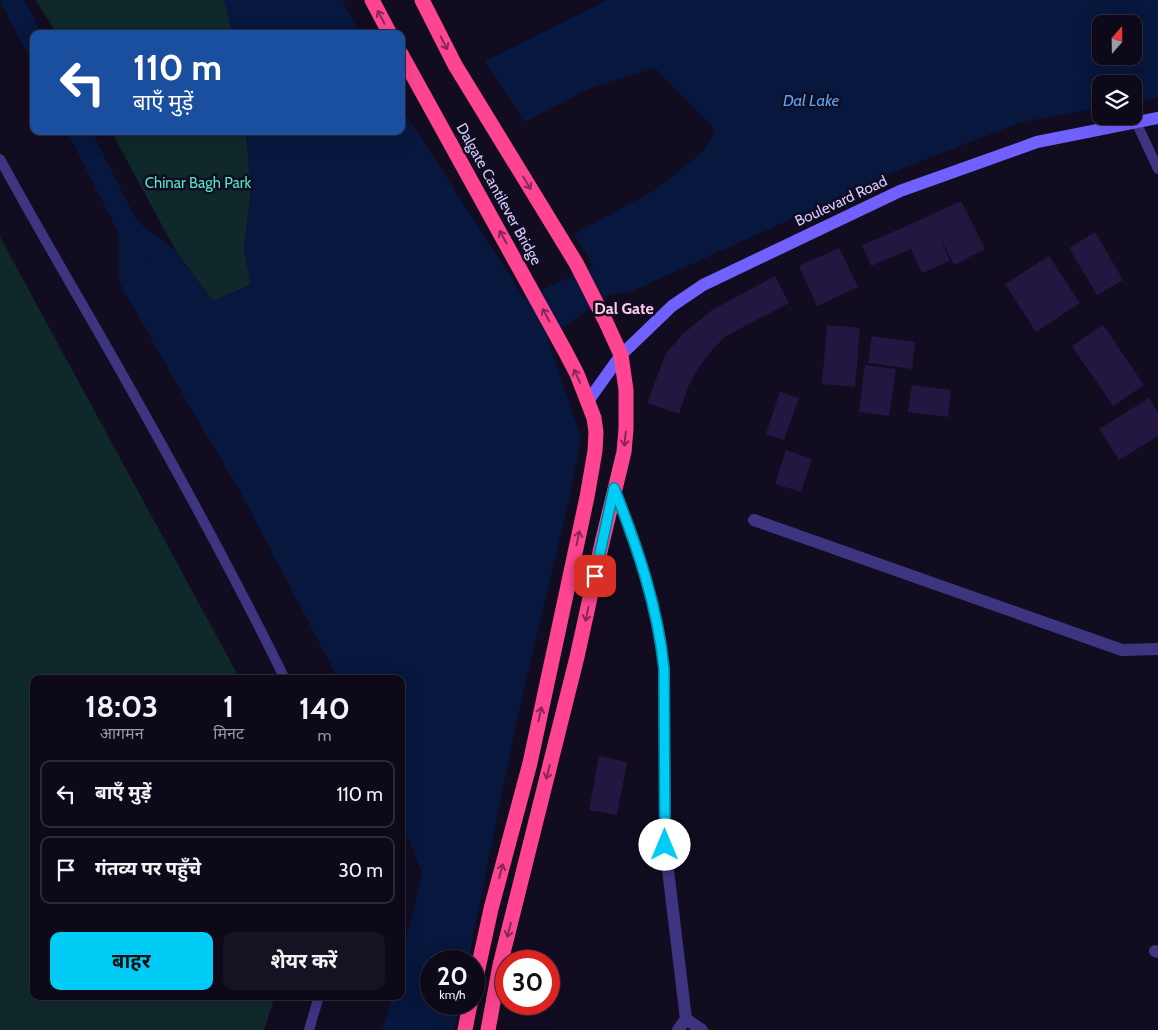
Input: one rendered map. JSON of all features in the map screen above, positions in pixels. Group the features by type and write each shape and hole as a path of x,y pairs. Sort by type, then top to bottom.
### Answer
{"highway":[{"path":"372,0 388,30"},
{"path":"422,0 455,65 576,263 606,320 621,355 626,390 624,452 614,488 577,657 500,965 488,1030"},
{"name":"Dalgate Cantilever Bridge","path":"405,61 565,351 588,401 594,418 596,432 595,451 587,497 530,763 482,950"},
{"path":"465,1030 468,1015"}],"main road":[{"name":"Boulevard Road","path":"1142,121 1158,118"},
{"name":"Boulevard Road","path":"588,401 621,355 672,306 703,285 900,191 1037,142 1121,125"}],"street":[{"path":"614,488 630,527 655,614 662,649 664,669 665,845 686,1019 678,1030"},
{"path":"754,520 1122,650 1158,649"},
{"path":"686,1019 702,1030"}],"lane":[{"path":"1137,125 1158,169"},
{"path":"0,159 35,224 125,379 243,593 283,675"},
{"path":"309,1030 318,1000"}],"green space":[{"path":"36,0 224,0 232,30 55,30"},
{"name":"Chinar Bagh Park","path":"113,135 246,135 251,191 244,250 251,285 213,301 176,251"},
{"path":"0,237 238,675 30,675 30,1000 274,1000 264,1030 0,1030"}],"water":[{"path":"224,0 342,0 358,30 232,30"},
{"name":"Dal Lake","path":"607,0 1158,0 1158,98 1142,101 1142,75 1092,75 1092,110 1022,122 899,170 628,293 611,294 547,338 581,437 572,487 516,724 470,950 420,950 420,1015 457,1015 454,1030 382,1030 392,1000 405,1000 405,943 422,873 405,830 405,675 336,675 240,491 119,282 119,231 134,219 176,251 213,301 251,285 244,250 251,191 246,135 405,135 405,112 524,298 593,266 574,234 655,190 705,150 715,130 655,68 595,86 524,122 485,61"}],"building":[{"path":"961,201 985,249 954,265 938,233 950,261 922,273 911,249 871,266 862,245"},
{"path":"1095,232 1123,280 1097,295 1069,248"},
{"path":"839,248 858,287 817,306 799,266"},
{"path":"1049,256 1080,303 1036,332 1005,284"},
{"path":"775,276 789,303 726,336 711,351 697,370 688,387 679,414 647,403 666,353 684,333 712,310"},
{"path":"827,325 860,328 855,387 822,384"},
{"path":"1103,325 1144,385 1113,406 1072,346"},
{"path":"872,336 915,342 912,369 868,363"},
{"path":"865,365 896,369 889,416 859,412"},
{"path":"912,385 951,390 948,417 908,412"},
{"path":"780,392 799,398 784,440 766,434"},
{"path":"1149,398 1158,412 1158,436 1119,460 1099,429"},
{"path":"786,450 812,459 801,492 775,484"},
{"path":"599,756 627,762 617,815 589,810"}],"waterway":[{"path":"12,0 30,35"},
{"path":"81,135 141,253"}],"district":[{"name":"Dal Gate","path":"624,308"}],"route":[{"path":"595,576 614,488 630,527 655,614 662,649 664,669 665,845"}]}
